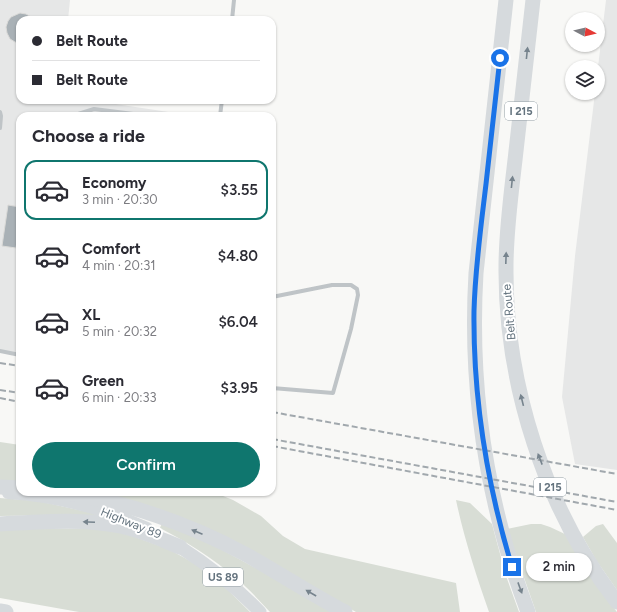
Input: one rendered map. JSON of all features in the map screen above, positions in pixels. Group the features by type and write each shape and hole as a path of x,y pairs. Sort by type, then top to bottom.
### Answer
{"highway":[{"name":"I 215","path":"506,0 477,260 474,323 475,361 481,429 490,482 512,567 528,612"},
{"name":"Belt Route","path":"533,0 508,221 506,266 508,316 513,352 519,390 532,438 550,486 573,533 596,574 617,602"},
{"path":"0,487 16,488"},
{"path":"80,496 137,510 206,535 244,554 345,612"},
{"path":"0,524 68,521 120,526 143,532 180,547"},
{"path":"0,611 6,612"}],"main road":[{"name":"Highway 89","path":"0,492 16,494"},
{"name":"Highway 89","path":"38,496 94,508 124,518 151,530 166,538 218,573 238,589 260,612"}],"lane":[{"path":"232,16 234,0"},
{"path":"84,112 94,109 118,112"},
{"path":"0,112 0,128"},
{"path":"276,296 332,285 351,285 357,289 358,295 351,329 333,393 276,388"},
{"path":"0,351 16,354"}],"shaded area":[{"path":"0,0 70,0 68,16 16,16 16,104 116,104 168,112 16,112 16,354 0,351"},
{"path":"606,0 617,0 617,470 575,464 562,397 575,256 594,100 605,100 605,60 599,60 600,52 605,52 605,12"},
{"path":"0,442 16,444 16,483 0,482"},
{"path":"102,496 223,496 261,516 283,536 305,549 456,583 460,612 356,612 256,554"},
{"path":"0,498 38,501 106,516 0,516"},
{"path":"456,500 470,503 492,524 506,576 519,612 489,612 479,584"},
{"path":"162,523 202,539 337,612 270,612 246,587 210,558 160,528"},
{"path":"531,524 541,524 567,535 609,602 617,612 536,612 507,529"},
{"path":"603,524 617,543 617,590 596,560 583,537 596,526"},
{"path":"0,528 113,529 168,549 197,565 225,587 250,612 79,612 0,598"}],"building":[{"path":"20,13 29,16 16,16 16,42 10,39 7,33 6,27 11,17"},
{"path":"8,205 16,206 16,248 2,246"}],"railway":[{"path":"0,363 16,365"},
{"path":"0,390 16,392"},
{"path":"0,398 16,401"},
{"path":"276,413 617,474"},
{"path":"276,440 617,502"},
{"path":"276,447 617,510"}],"route":[{"path":"500,58 477,260 474,337 479,410 490,482 512,567"}]}
